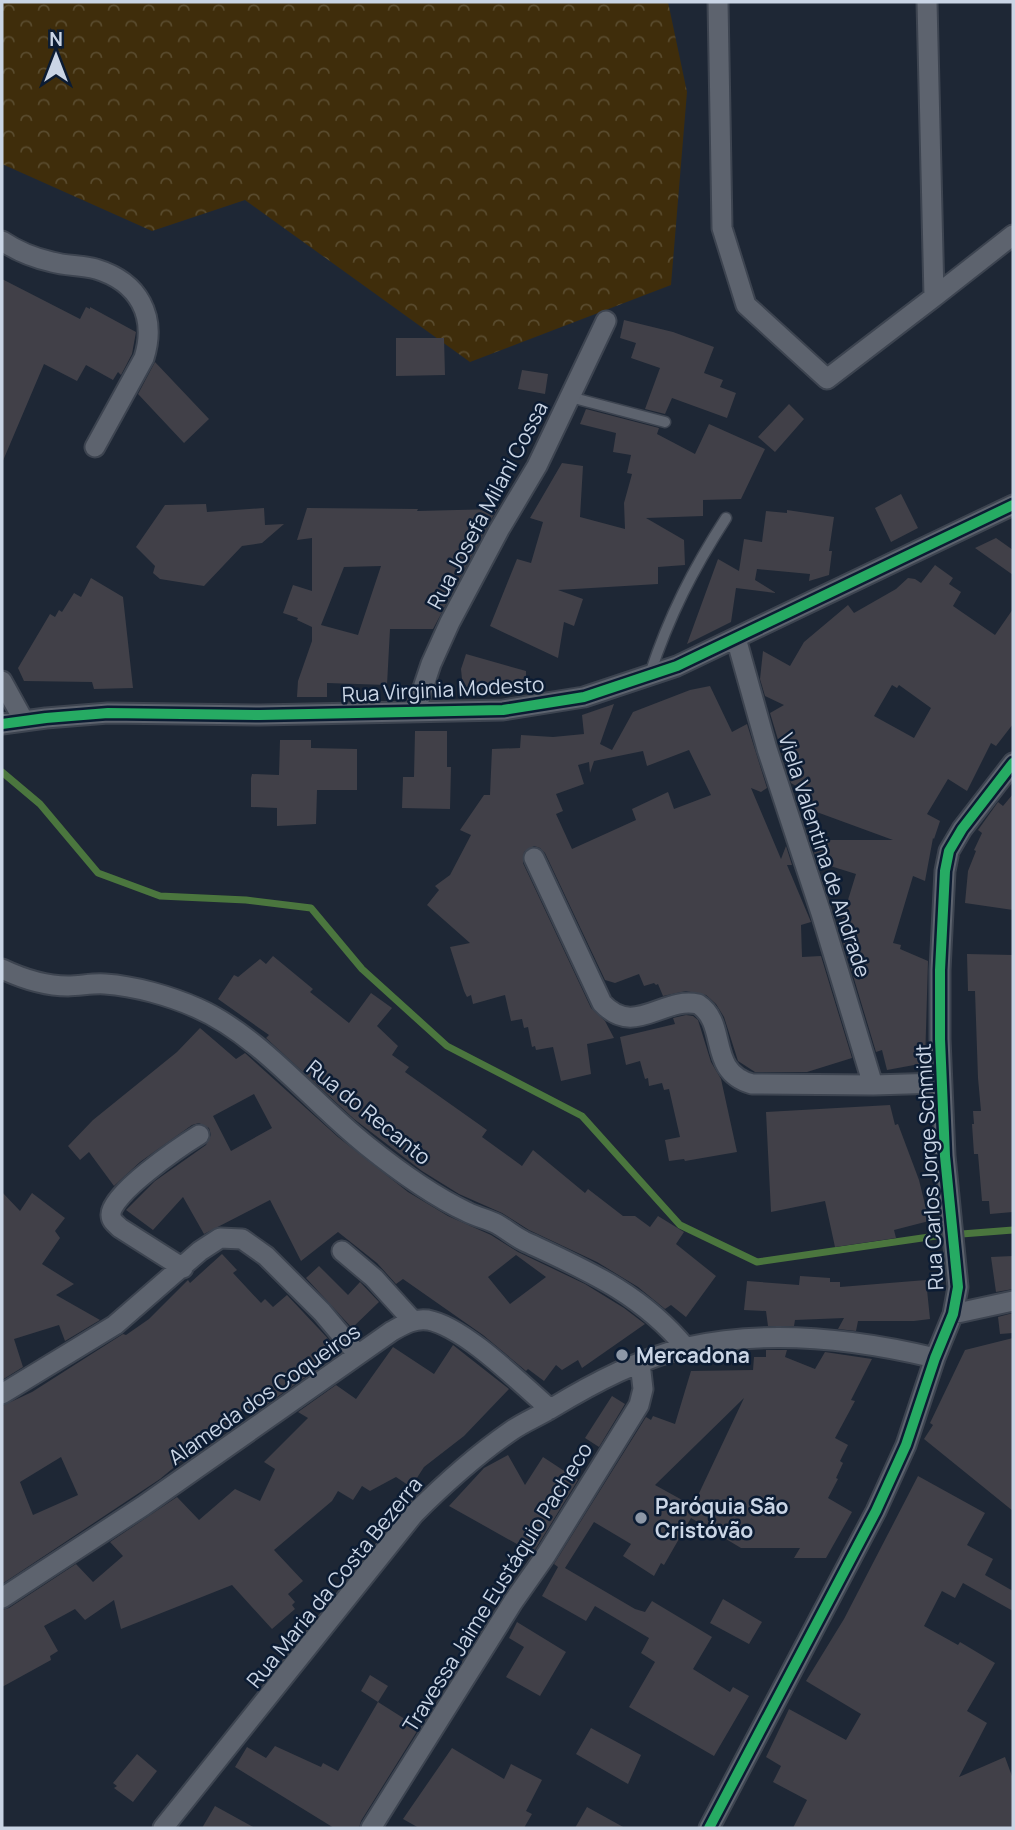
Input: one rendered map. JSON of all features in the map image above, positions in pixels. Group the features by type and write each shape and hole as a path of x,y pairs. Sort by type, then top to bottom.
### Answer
{"street":[{"path":"718,2 722,228 746,305 827,379 1013,235"},
{"path":"927,2 934,297"},
{"path":"2,242 23,254 53,263 97,269 110,275 137,297 148,314 149,342 144,358 95,447"},
{"name":"Rua Josefa Milani Cossa","path":"415,712 431,664 450,622 537,466 606,321"},
{"name":"Rua Virginia Modesto","path":"2,724 108,713 260,715 503,709 584,697 677,666 1013,505"},
{"name":"Viela Valentina de Andrade","path":"736,638 767,749 821,913 873,1085"},
{"path":"2,681 24,721"},
{"name":"Rua Carlos Jorge Schmidt","path":"709,1828 876,1511 906,1445 953,1314 958,1287 946,1176 941,1083 940,970 945,871 949,851 962,829 1013,762"},
{"path":"534,858 603,1003 611,1012 625,1017 645,1016 679,1004 698,1004 709,1014 727,1070 738,1080 772,1086 941,1083"},
{"name":"Rua do Recanto","path":"2,969 27,979 59,986 119,986 178,1001 221,1021 263,1053 327,1113 413,1179 467,1212 570,1261 625,1292 670,1328 686,1348"},
{"path":"183,1268 120,1228 110,1214 120,1197 145,1174 199,1135"},
{"path":"2,1394 115,1325 200,1251 219,1238 242,1239 266,1256 322,1312 358,1355"},
{"path":"342,1251 374,1278 413,1321 426,1320 461,1335 550,1409"},
{"path":"953,1314 1013,1301"},
{"name":"Alameda dos Coqueiros","path":"2,1598 143,1506 392,1331 413,1321"},
{"name":"Rua Maria da Costa Bezerra","path":"163,1828 414,1514 450,1478 514,1429 588,1385 640,1363 686,1348 760,1338 815,1340 862,1343 935,1358"},
{"name":"Travessa Jaime Eustáquio Pacheco","path":"370,1828 639,1405 643,1389 640,1363"}],"lane":[{"path":"570,397 665,422"},
{"path":"649,677 665,629 680,596 726,518"}],"green space":[{"path":"2,2 668,2 687,92 671,285 470,362 245,200 152,231 2,164"}],"building":[{"path":"2,279 80,319 86,307 90,307 136,332 132,354 121,375 118,372 113,380 86,365 77,381 44,364 2,463"},
{"path":"624,320 673,332 714,347 704,373 723,380 720,387 736,393 727,418 672,398 665,414 645,409 660,368 631,358 636,343 620,338"},
{"path":"396,338 444,338 445,375 396,376"},
{"path":"155,362 209,419 184,443 138,394"},
{"path":"522,370 548,374 545,394 518,389"},
{"path":"789,404 804,419 775,452 758,437"},
{"path":"586,409 659,428 657,434 695,454 709,424 765,449 741,499 703,500 703,516 646,518 684,540 685,565 658,567 658,584 558,590 583,599 574,626 564,622 558,658 490,626 517,559 531,563 543,522 530,518 562,463 583,466 580,517 625,529 624,503 632,474 627,473 631,455 613,452 616,433 580,424"},
{"path":"901,494 918,528 891,542 875,508"},
{"path":"206,504 207,512 264,508 265,525 284,524 262,543 242,546 204,586 160,579 153,573 155,566 136,547 165,505"},
{"path":"307,508 418,509 417,511 497,509 433,629 390,629 387,685 327,683 327,697 297,697 298,681 312,641 312,627 283,613 293,585 312,591 312,538 297,540","holes":["381,566 358,635 321,625 344,567"]},
{"path":"787,510 834,517 829,575 809,581 810,574 757,569 755,580 776,593 736,588 731,622 687,644 718,559 739,571 744,539 762,542 766,511 787,513"},
{"path":"996,538 1013,550 1013,575 975,548"},
{"path":"935,565 953,578 949,584 961,592 953,606 995,635 1013,609 1013,724 996,746 991,743 967,791 948,779 927,814 940,821 933,838 925,881 913,876 893,943 901,945 900,949 928,961 925,1063 887,1070 882,1050 876,1052 839,929 856,874 818,864 810,840 893,840 803,807 809,794 791,783 770,713 784,705 765,696 760,679 763,651 790,666 804,642 848,605 854,613 896,589 908,578 921,583","holes":["892,685 897,688 899,685 931,708 914,738 874,716"]},
{"path":"91,578 123,597 133,688 94,689 92,682 24,681 18,668 50,614 55,617 59,610 62,612 74,593 81,597"},
{"path":"466,654 526,671 526,690 463,689 461,669"},
{"path":"710,686 732,732 747,724 767,788 761,792 751,788 781,859 786,846 792,865 787,865 811,922 801,925 802,957 821,956 852,1058 807,1072 755,1072 738,1061 724,1017 706,995 686,991 663,996 658,984 644,986 639,974 615,983 605,980 545,853 534,846 524,852 523,863 591,1008 605,1021 614,1038 587,1044 591,1074 561,1081 553,1047 536,1050 535,1046 532,1047 528,1027 524,1028 522,1019 511,1021 505,995 473,1004 471,995 467,997 450,947 470,943 427,905 439,890 435,886 450,875 471,835 460,830 484,795 490,795 492,749 520,748 521,735 553,737 584,734 582,715 614,704 600,744 612,750 633,712 690,690","holes":["689,750 711,795 674,809 668,792 632,809 636,820 572,849 556,814 563,811 556,794 584,784 578,765 589,762 590,773 594,761 643,751 647,766"]},
{"path":"415,731 447,731 447,767 451,767 450,809 402,808 403,777 414,777"},
{"path":"280,740 311,740 311,748 357,749 357,790 317,790 316,824 277,826 277,808 251,807 251,778 252,774 279,775"},
{"path":"1013,794 1013,910 965,903 968,871 982,833 978,830 998,802 1003,806"},
{"path":"967,954 1013,955 1013,1212 990,1214 989,1201 982,1201 972,1124 973,1111 981,1111 975,991 968,991"},
{"path":"273,956 313,989 310,992 349,1023 371,993 392,1008 377,1026 398,1046 392,1055 409,1067 405,1072 487,1130 482,1137 522,1166 533,1150 585,1193 588,1189 623,1216 635,1216 650,1227 658,1216 684,1232 676,1244 716,1276 686,1317 671,1305 665,1309 638,1287 597,1262 459,1194 422,1171 354,1119 266,1038 269,1035 218,999 234,975 238,977 260,959 266,964"},
{"path":"686,1015 698,1020 711,1062 721,1079 737,1152 669,1161 665,1140 680,1137 669,1089 664,1090 662,1083 649,1086 640,1061 626,1065 620,1037 675,1024 673,1018"},
{"path":"200,1028 236,1059 245,1053 338,1137 408,1192 448,1216 585,1284 645,1324 582,1368 578,1360 562,1370 556,1365 544,1381 528,1369 526,1371 483,1335 403,1279 396,1284 377,1263 338,1232 301,1261 270,1200 204,1234 183,1197 153,1230 126,1210 155,1181 206,1145 211,1135 209,1128 199,1123 192,1125 140,1162 114,1186 89,1152 80,1160 68,1146 93,1120 177,1052","holes":["254,1094 272,1128 231,1151 213,1116","516,1255 546,1277 510,1304 488,1277"]},
{"path":"890,1105 895,1125 898,1124 919,1180 929,1221 894,1230 896,1238 835,1247 825,1201 771,1212 766,1112"},
{"path":"2,1192 20,1211 32,1193 65,1218 55,1231 60,1238 42,1264 74,1284 56,1295 100,1320 65,1341 59,1325 14,1339 23,1367 2,1380"},
{"path":"222,1254 237,1270 233,1273 261,1303 265,1299 273,1307 287,1295 335,1346 310,1368 314,1371 253,1414 244,1409 160,1479 2,1584 2,1406 32,1392 123,1334 126,1335 149,1319 188,1280 190,1283","holes":["61,1457 78,1495 33,1515 20,1482"]},
{"path":"1013,1256 1013,1289 996,1292 991,1257"},
{"path":"319,1266 348,1295 360,1282 379,1302 352,1328 306,1278"},
{"path":"800,1276 830,1278 830,1282 840,1282 840,1287 926,1280 930,1319 858,1321 856,1331 838,1329 844,1318 795,1320 794,1326 768,1326 766,1311 744,1310 747,1281 799,1285"},
{"path":"1013,1313 1013,1333 1000,1334 998,1317"},
{"path":"1013,1338 1013,1511 924,1439 933,1425 930,1423 965,1350"},
{"path":"453,1345 509,1389 464,1436 424,1467 411,1487 396,1477 370,1491 362,1486 353,1500 338,1491 332,1501 274,1550 303,1581 288,1594 295,1602 292,1605 295,1609 272,1629 232,1585 121,1629 114,1600 85,1620 75,1609 44,1626 58,1651 50,1656 51,1660 2,1687 2,1610 76,1564 93,1582 123,1556 110,1542 177,1497 199,1520 235,1489 260,1501 275,1469 264,1462 308,1418 298,1412 336,1385 356,1399 393,1347 434,1374"},
{"path":"766,1350 787,1350 785,1357 815,1369 825,1352 872,1359 851,1400 855,1401 835,1438 848,1445 840,1461 843,1463 836,1478 838,1479 828,1498 852,1512 826,1558 794,1558 800,1548 741,1548 691,1518 664,1565 661,1563 654,1576 623,1556 631,1544 594,1522 565,1568 635,1609 645,1612 652,1601 712,1637 693,1669 730,1692 733,1687 749,1696 714,1756 629,1707 655,1662 641,1653 649,1638 595,1606 586,1621 542,1596 558,1567 554,1564 646,1417 651,1420 653,1416 675,1424 691,1371 753,1370 754,1357 766,1357","holes":["744,1398 693,1506 655,1485"]},
{"path":"612,1396 625,1404 599,1447 585,1438"},
{"path":"508,1455 525,1485 543,1457 578,1480 533,1553 449,1506 484,1468"},
{"path":"918,1476 985,1513 967,1545 993,1559 985,1575 1013,1591 1013,1611 963,1583 955,1598 942,1591 924,1626 958,1645 960,1642 995,1663 967,1711 987,1723 959,1777 1005,1757 1013,1779 1013,1828 793,1828 807,1800 773,1782 781,1766 766,1757 789,1709 846,1740 861,1714 806,1681 844,1619"},
{"path":"723,1599 762,1622 749,1644 710,1623"},
{"path":"517,1622 566,1652 540,1696 506,1677 524,1647 509,1638"},
{"path":"370,1675 388,1686 378,1702 361,1691"},
{"path":"378,1702 419,1728 359,1828 334,1828 235,1767 247,1747 266,1758 275,1746 321,1767 323,1763 338,1771"},
{"path":"591,1728 641,1755 628,1784 576,1754"},
{"path":"452,1748 504,1779 511,1764 542,1780 526,1811 532,1814 524,1828 419,1828 403,1819"},
{"path":"137,1754 157,1771 133,1802 114,1788 117,1786 113,1783"},
{"path":"215,1806 255,1828 202,1828"},
{"path":"587,1807 625,1828 575,1828"}],"waterway":[{"path":"2,772 40,804 98,873 160,896 246,900 311,908 362,969 447,1046 582,1116 680,1225 757,1262 936,1236 1013,1230"}],"cycle path":[{"path":"2,724 108,713 260,715 503,710 584,697 677,666 1013,505"},
{"path":"709,1828 876,1511 906,1445 953,1314 958,1287 945,1156 940,1039 945,871 949,851 962,829 1013,763"}],"place":[{"name":"Mercadona","path":"622,1355"},
{"name":"Paróquia São Cristóvão","path":"641,1518"}]}
